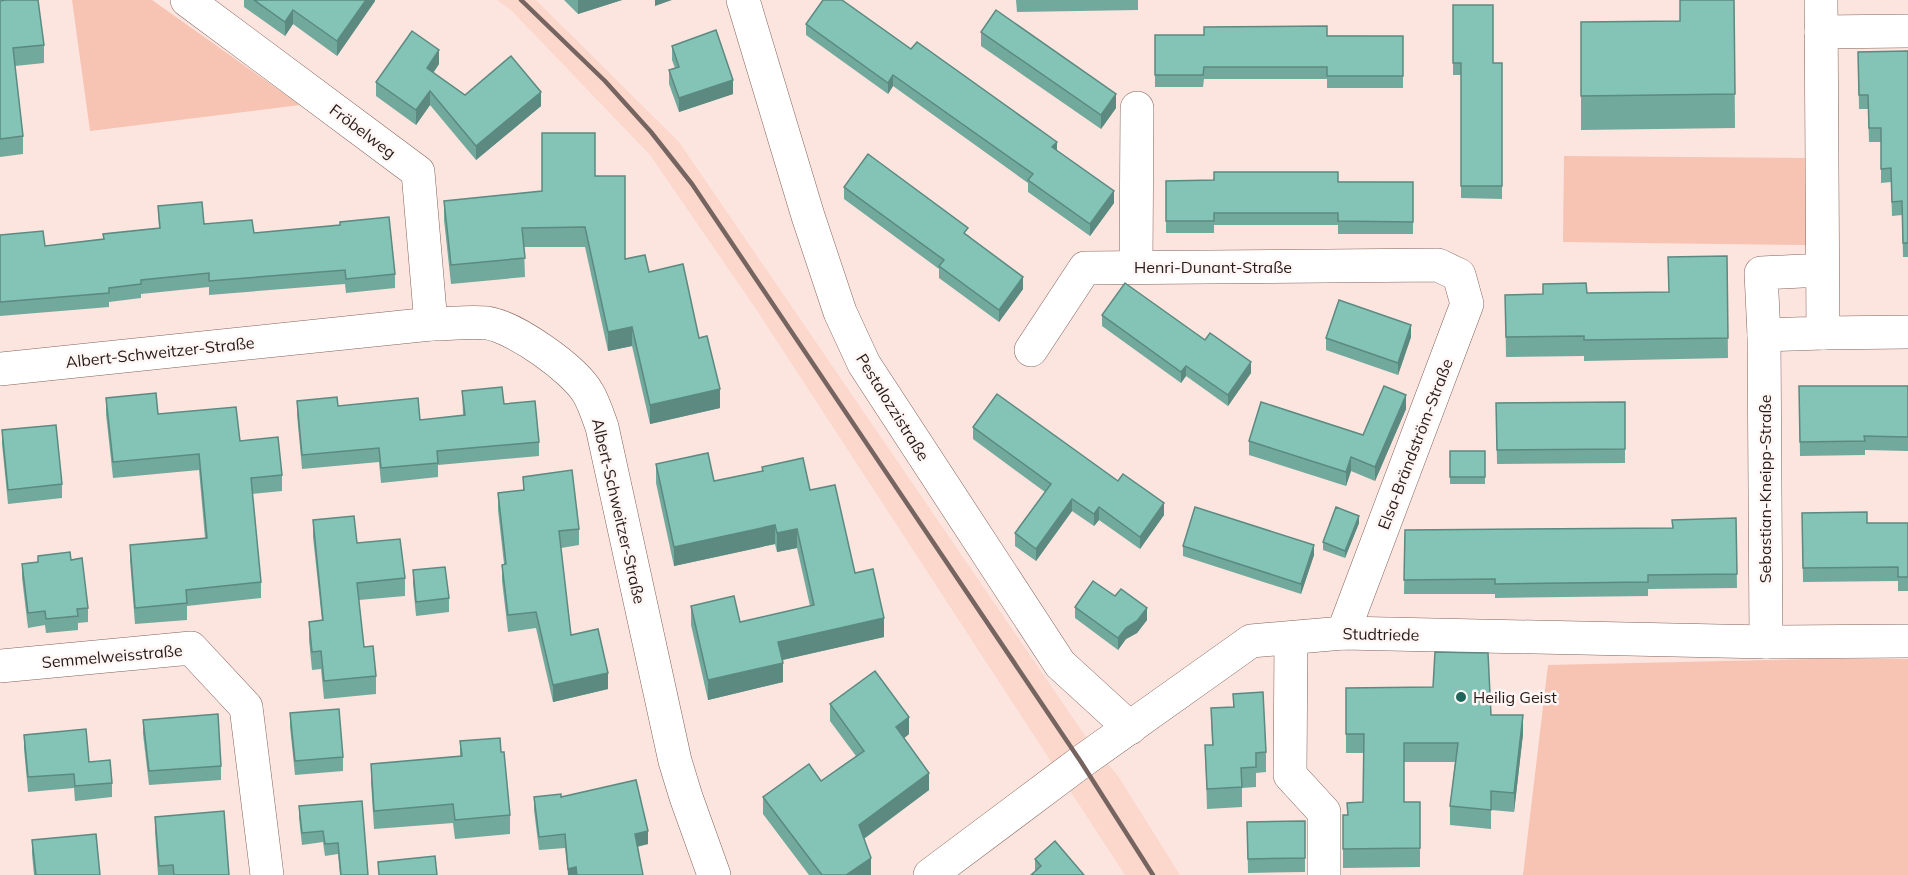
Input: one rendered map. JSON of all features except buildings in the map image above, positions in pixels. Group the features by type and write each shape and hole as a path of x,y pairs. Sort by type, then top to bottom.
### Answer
{"street":[{"name":"Fröbelweg","path":"186,0 418,172 431,324"},
{"name":"Pestalozzistraße","path":"742,0 840,312 864,364 1060,664 1130,728"},
{"path":"1823,333 1821,16 1908,31"},
{"path":"1136,267 1137,108"},
{"name":"Henri-Dunant-Straße","path":"1031,350 1085,268 1438,265"},
{"name":"Elsa-Brändström-Straße","path":"1343,633 1467,304 1459,275 1438,265"},
{"name":"Sebastian-Kneipp-Straße","path":"1766,642 1764,335 1761,273 1822,270"},
{"name":"Albert-Schweitzer-Straße","path":"0,369 431,324 488,323 510,331 554,359 588,392 602,428 675,761 714,875"},
{"path":"1764,335 1908,332"},
{"name":"Studtriede","path":"930,875 1251,641 1343,633 1766,642 1908,640"},
{"path":"1291,638 1290,775 1324,812 1324,875"},
{"name":"Semmelweisstraße","path":"0,666 191,648 246,707 267,875"}],"shaded area":[{"path":"72,0 152,0 300,105 90,131"},
{"path":"497,0 536,0 679,142 1088,740 1118,776 1180,875 1125,875 756,309 650,155 511,10"},
{"path":"1564,156 1808,158 1807,245 1563,242"},
{"path":"1908,659 1908,875 1523,875 1548,665"}],"railway":[{"path":"521,0 605,81 651,132 692,184 1081,762 1153,875"}],"place":[{"name":"Heilig Geist","path":"1461,697"}]}
